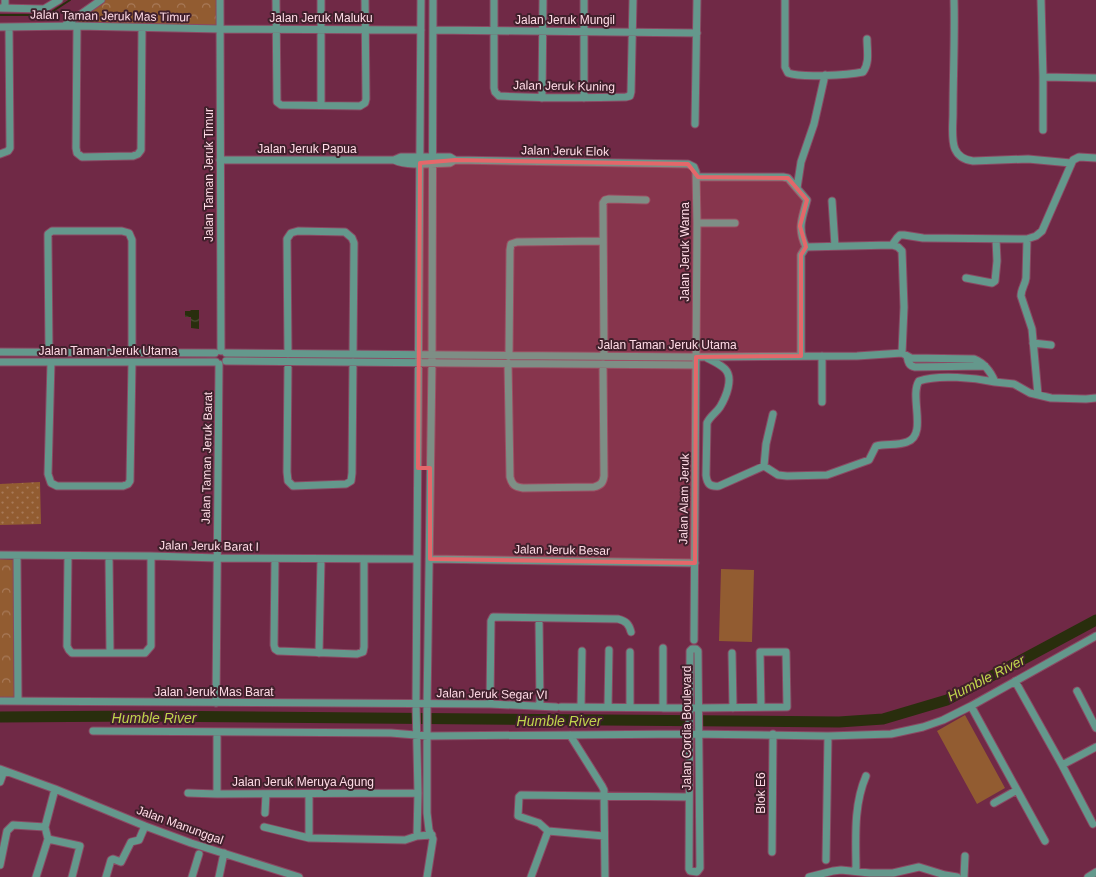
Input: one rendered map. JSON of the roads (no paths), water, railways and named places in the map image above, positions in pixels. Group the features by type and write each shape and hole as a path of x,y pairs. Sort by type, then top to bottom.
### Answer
{"street":[{"path":"5,0 3,8 44,9 59,0"},
{"path":"64,26 101,0"},
{"name":"Jalan Taman Jeruk Timur","path":"220,0 221,352"},
{"path":"276,0 277,102 281,105 360,106 366,99 365,0"},
{"path":"321,0 321,105"},
{"path":"417,836 418,159 421,0"},
{"path":"427,877 433,839 429,830 427,813 427,706 432,359 433,0"},
{"name":"Jalan Jeruk Kuning","path":"494,0 495,92 499,96 542,98 630,96 633,0"},
{"path":"542,98 543,0"},
{"path":"584,0 584,98"},
{"path":"695,124 697,0"},
{"path":"785,0 784,67 788,73 793,75 825,75 863,72 868,60 867,39"},
{"path":"954,0 953,144 958,154 965,159 973,161 1028,159 1071,163"},
{"path":"1041,0 1043,130"},
{"path":"77,26 76,148 77,153 82,157 132,156 138,154 141,150 142,28"},
{"name":"Jalan Taman Jeruk Mas Timur","path":"0,27 77,26 220,29"},
{"path":"0,154 8,151 10,148 9,27"},
{"name":"Jalan Jeruk Maluku","path":"220,29 421,30"},
{"name":"Jalan Jeruk Mungil","path":"433,30 697,33"},
{"path":"797,188 801,162 814,124 825,75"},
{"path":"1043,77 1096,78"},
{"path":"892,244 900,235 922,238 996,239 1027,239 1036,236 1042,231 1071,163 1079,157 1096,158"},
{"name":"Jalan Jeruk Papua","path":"220,160 394,160 401,163 418,159 432,160"},
{"name":"Jalan Jeruk Elok","path":"432,160 450,163 455,160 692,165 696,172 696,177"},
{"path":"696,177 788,178 808,200 800,226 800,234 806,247"},
{"name":"Jalan Jeruk Warna","path":"696,177 696,361"},
{"path":"603,241 516,242 511,244 508,360 510,477 512,484 516,487 594,487 604,481 603,203 605,200 646,200"},
{"path":"832,201 835,246"},
{"path":"697,223 735,223"},
{"path":"49,352 48,234 52,231 122,231 129,234 132,240 132,353"},
{"path":"298,231 345,232 352,238 354,243 352,473 351,481 346,484 293,486 288,480 288,358 287,238 291,233 298,231"},
{"path":"966,278 992,283 995,281 997,261 996,239"},
{"path":"1027,239 1026,278 1021,290 1021,296 1032,330 1038,395"},
{"path":"806,247 892,244 898,247 902,251 904,355 908,363 915,367 985,366 992,374 995,382"},
{"path":"801,356 801,255 806,247"},
{"path":"1034,343 1051,345"},
{"name":"Jalan Taman Jeruk Utama","path":"0,352 221,352 288,358"},
{"path":"221,352 227,359 220,363 214,358 221,352"},
{"name":"Jalan Taman Jeruk Utama","path":"0,362 220,363 288,358 696,361 706,357 904,355"},
{"path":"822,356 822,402"},
{"path":"706,357 725,369 729,383 721,406 707,423 707,482 709,485 719,486 764,466"},
{"name":"Jalan Alam Jeruk","path":"694,640 696,361"},
{"path":"51,362 48,474 51,483 57,486 122,486 130,481 132,362"},
{"name":"Jalan Taman Jeruk Barat","path":"216,703 220,363"},
{"path":"764,466 778,475 827,475 869,460 876,446 907,442 917,432 916,390 919,381 925,379 975,379 1014,384 1030,394 1060,398 1096,398"},
{"path":"764,466 766,444 773,414"},
{"path":"418,468 430,468"},
{"name":"Jalan Jeruk Barat I","path":"0,555 417,559"},
{"path":"17,556 18,701"},
{"path":"68,556 67,646 68,650 72,653 145,653 149,650 151,646 151,556"},
{"path":"109,556 110,653"},
{"path":"275,559 275,648 278,651 357,654 363,652 364,647 364,559"},
{"path":"319,653 321,559"},
{"name":"Jalan Jeruk Besar","path":"430,559 695,563"},
{"path":"490,704 491,621 493,617 624,620 629,624 631,632"},
{"path":"539,618 540,706"},
{"path":"93,732 391,733 428,736 570,735 689,731 828,736 878,735 905,732 943,720 972,706 1096,636"},
{"path":"663,648 663,708"},
{"name":"Jalan Cordia Boulevard","path":"696,649 698,651 700,868 697,872 692,872 689,869 689,710 690,651 696,649"},
{"path":"608,707 609,650"},
{"path":"581,707 582,651"},
{"path":"630,652 630,708"},
{"name":"Jalan Jeruk Segar VI","path":"427,706 490,704 689,710 787,707 786,652 760,652 762,707"},
{"path":"732,653 734,708"},
{"path":"1016,681 1093,824"},
{"path":"1077,691 1096,728"},
{"name":"Jalan Jeruk Mas Barat","path":"0,701 427,706"},
{"path":"972,706 1045,841"},
{"path":"217,794 218,732"},
{"name":"Blok E6","path":"772,852 773,734"},
{"path":"570,735 602,786 605,797 605,877"},
{"path":"826,860 828,736"},
{"path":"1062,765 1096,747"},
{"path":"0,782 2,770"},
{"name":"Jalan Manunggal","path":"2,770 191,843 286,875 299,877"},
{"path":"856,871 857,805 866,776"},
{"path":"36,877 48,839 45,828 55,789"},
{"path":"994,803 1017,790"},
{"name":"Jalan Jeruk Meruya Agung","path":"188,793 418,793"},
{"path":"265,813 266,794"},
{"path":"309,794 309,838"},
{"path":"604,836 548,831 539,823 518,816 519,797 521,795 689,797"},
{"path":"0,865 7,831 10,828 13,826 45,828"},
{"path":"106,877 111,860 121,862 132,840 139,840 145,826"},
{"path":"264,827 309,838 405,840 417,836 432,835"},
{"path":"531,877 548,831"},
{"path":"48,839 80,846 72,877"},
{"path":"219,877 224,853"},
{"path":"192,877 199,854"},
{"path":"964,877 965,856"},
{"path":"809,877 842,870 894,873 919,867 957,877"},
{"path":"1088,877 1096,872"}],"water":[{"path":"199,310 199,329 191,328 191,317 185,317 185,311"}],"waterway":[{"path":"0,15 47,15 70,0"},
{"name":"Humble River","path":"0,717 139,716 839,722 883,719 947,700 1096,620"}]}
